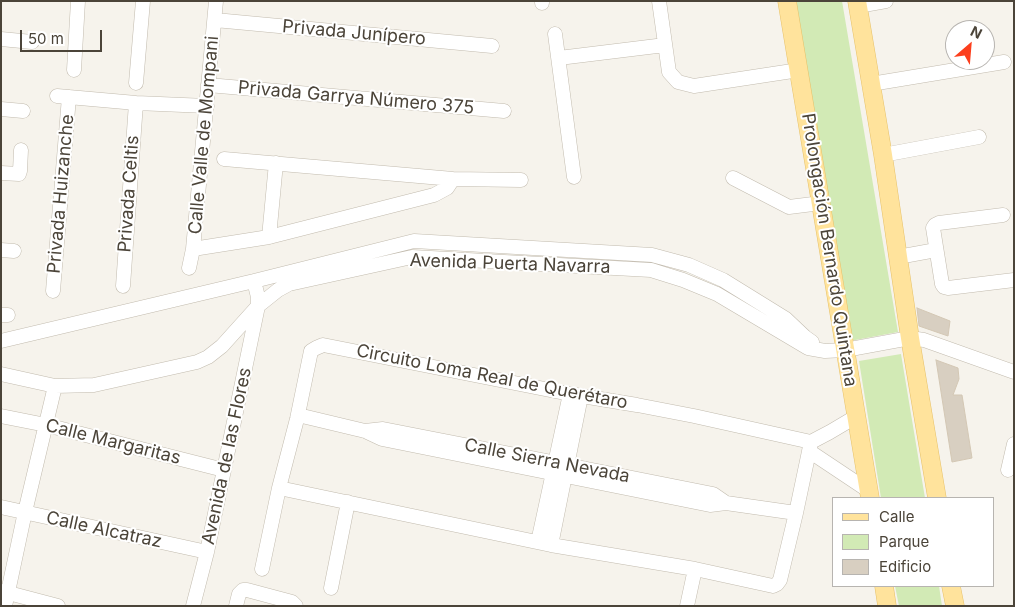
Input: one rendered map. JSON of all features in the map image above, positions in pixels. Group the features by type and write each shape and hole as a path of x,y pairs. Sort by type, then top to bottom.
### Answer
{"main road":[{"name":"Prolongación Bernardo Quintana","path":"787,1 869,495"},
{"path":"858,4 936,497"},
{"path":"884,587 887,606"},
{"path":"951,587 955,606"}],"street":[{"path":"74,70 78,1"},
{"path":"136,83 143,1"},
{"name":"Calle Valle de Mompani","path":"189,268 193,249 216,1"},
{"path":"659,1 670,72 678,82 694,86 799,70"},
{"path":"858,4 886,1"},
{"name":"Privada Junípero","path":"215,20 492,46"},
{"path":"554,34 559,58 574,177"},
{"path":"1,39 32,42"},
{"path":"559,58 665,45"},
{"path":"871,84 1004,62"},
{"name":"Privada Garrya Número 375","path":"208,85 504,111"},
{"name":"Privada Huizanche","path":"53,291 63,97 136,103"},
{"path":"136,103 206,106"},
{"name":"Privada Celtis","path":"122,286 136,103"},
{"path":"1,109 24,111"},
{"path":"883,155 979,137"},
{"path":"1,173 19,174 21,150"},
{"path":"224,159 453,179 521,180"},
{"path":"269,238 276,163"},
{"path":"733,178 790,207 821,203"},
{"path":"193,249 269,238 434,195 447,188 453,179"},
{"path":"1002,215 935,225 933,228 942,284 948,288 1014,280"},
{"name":"Avenida Puerta Navarra","path":"1,341 414,241 652,255 690,265 723,280 786,319 805,337 825,351"},
{"path":"556,250 556,265"},
{"path":"898,257 936,250"},
{"name":"Avenida Puerta Navarra","path":"1,374 55,386 94,385 197,362 208,357 222,346 258,306 289,284 412,257 650,270 683,280 717,294 808,348 825,351 845,350 910,338"},
{"path":"254,281 258,306"},
{"name":"Avenida de las Flores","path":"193,606 207,552 258,306"},
{"path":"910,338 924,340 1014,372"},
{"name":"Circuito Loma Real de Querétaro","path":"262,569 311,351 323,345 576,395 694,416 810,446 869,495"},
{"path":"55,386 5,596 58,606"},
{"path":"544,543 576,395"},
{"name":"Calle Sierra Nevada","path":"298,415 365,431 383,429 710,505 726,503 796,513"},
{"name":"Calle Margaritas","path":"1,416 46,425 224,470"},
{"path":"279,488 544,543 695,568 773,586 780,580 810,446 856,416"},
{"path":"1008,470 1014,444"},
{"path":"330,588 348,502"},
{"name":"Calle Alcatraz","path":"1,506 207,552"},
{"path":"687,606 695,568"},
{"path":"236,606 239,594 243,590 247,590 292,602 296,606"}],"green space":[{"path":"796,1 842,1 898,332 850,341"},
{"path":"901,354 925,497 881,497 859,361"},
{"path":"895,587 939,587 942,606 899,606"}],"building":[{"path":"917,308 950,321 948,336 919,326"},
{"path":"936,360 958,368 959,379 953,395 962,395 972,458 952,462"}]}
